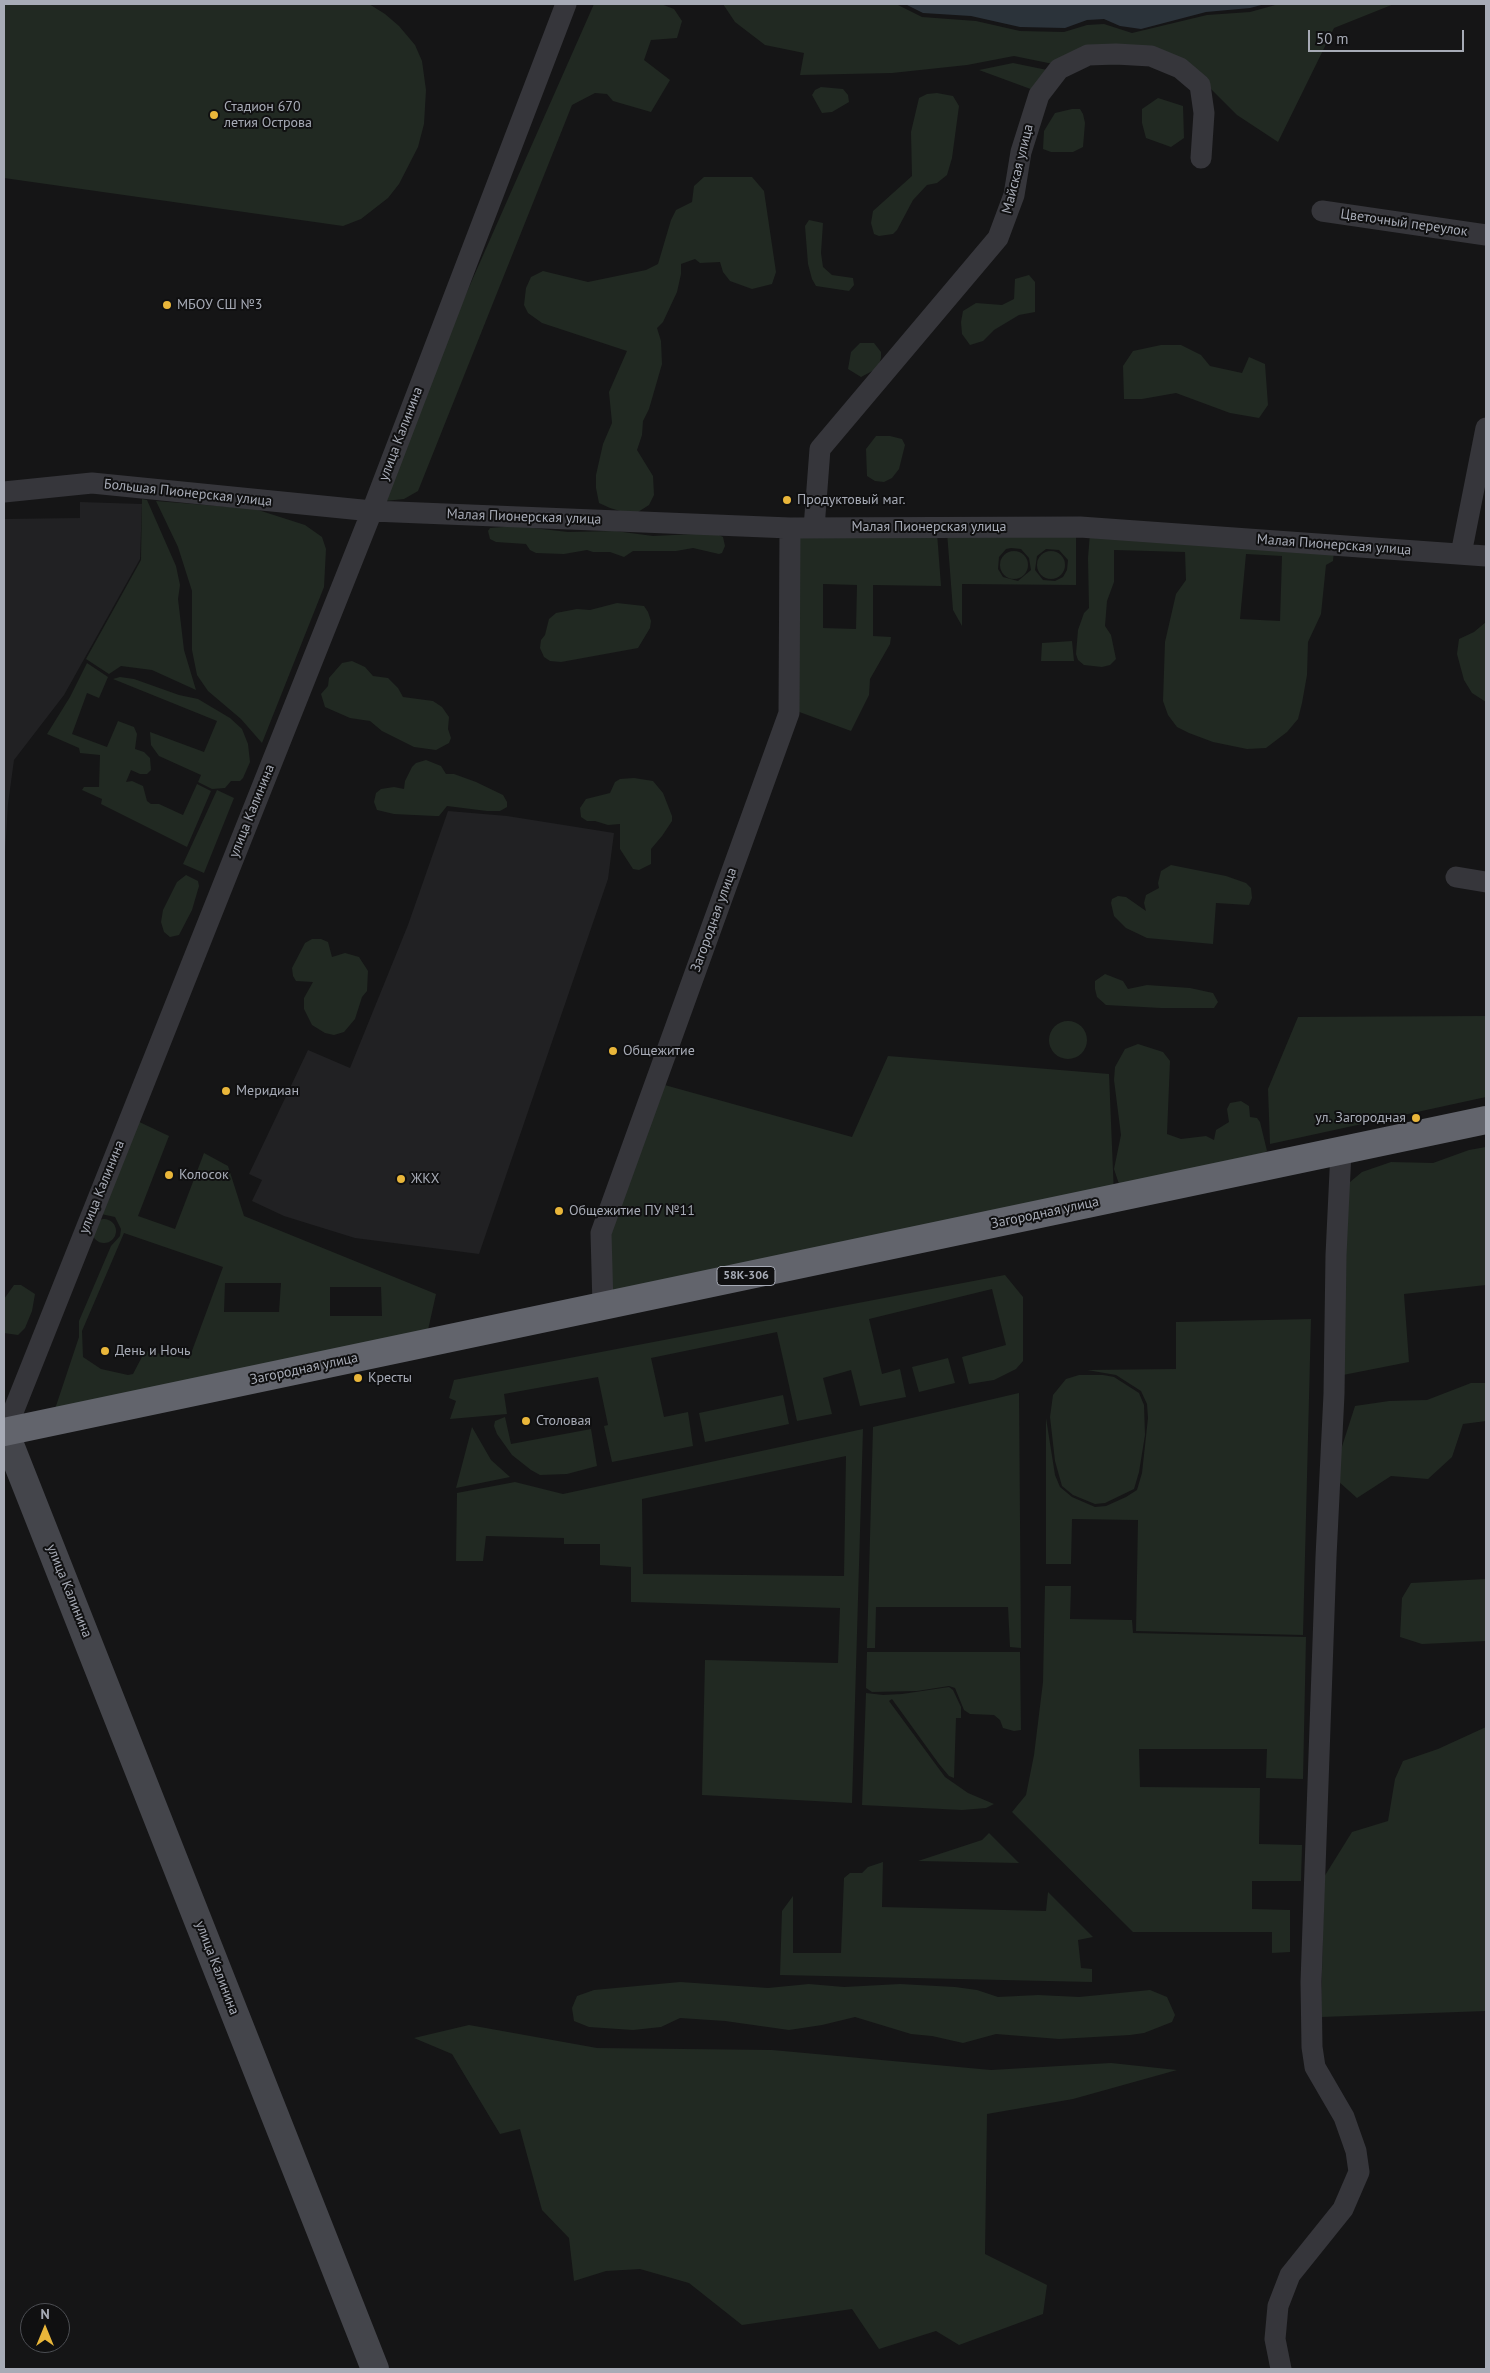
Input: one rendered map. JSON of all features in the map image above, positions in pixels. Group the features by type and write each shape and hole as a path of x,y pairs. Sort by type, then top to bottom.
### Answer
{"highway":[{"name":"Загородная улица","path":"4,1432 1486,1120"}],"main road":[{"name":"улица Калинина","path":"4,1432 374,2369"}],"street":[{"name":"улица Калинина","path":"4,1432 372,511 566,4"},
{"name":"Майская улица","path":"814,528 820,449 998,238 1014,196 1021,152 1039,95 1059,69 1088,55 1116,54 1151,56 1180,68 1200,85 1204,113 1201,158"},
{"name":"Цветочный переулок","path":"1322,211 1486,235"},
{"path":"1461,554 1486,428"},
{"name":"Большая Пионерская улица","path":"4,492 92,483 372,511"},
{"name":"Малая Пионерская улица","path":"372,511 790,528 1080,527 1486,556"},
{"name":"Загородная улица","path":"603,1306 601,1233 789,713 790,528"},
{"path":"1456,877 1486,882"},
{"path":"1281,2369 1275,2339 1278,2306 1290,2275 1343,2209 1359,2172 1356,2151 1344,2117 1316,2067 1312,2047 1311,1982 1326,1557 1334,1394 1336,1255 1341,1151"}],"shaded area":[{"name":"Стадион 670 летия Острова","path":"4,4 369,4 399,26 415,45 422,61 426,90 424,124 418,147 399,184 388,198 361,219 343,226 4,178"},
{"path":"594,4 661,4 674,9 682,21 677,38 651,40 644,60 670,80 651,112 613,101 607,94 595,93 572,105 418,491 404,499 385,501 379,491"},
{"path":"723,4 896,4 922,17 976,21 1020,31 1064,32 1087,25 1104,24 1132,33 1207,15 1250,12 1279,4 1394,4 1334,28 1278,142 1237,115 1202,80 1182,64 1058,65 1014,56 967,65 892,73 800,75 804,53 765,45 735,22"},
{"path":"905,4 1265,4 1250,8 1206,12 1141,29 1120,26 1104,19 1087,20 1065,28 1020,27 971,16 923,13"},
{"path":"1013,63 1052,71 1036,91 979,70"},
{"path":"821,87 843,89 848,95 849,102 832,112 822,113 812,95 815,90"},
{"path":"937,93 953,96 959,106 952,158 947,175 937,183 927,185 913,200 893,234 879,236 874,234 871,223 873,211 912,176 911,132 919,98 927,94"},
{"path":"1158,98 1183,106 1184,138 1171,147 1146,138 1142,123 1142,109"},
{"path":"1080,109 1083,114 1085,123 1083,147 1073,152 1051,152 1043,149 1044,131 1055,113"},
{"path":"704,177 752,177 764,191 776,272 772,284 752,289 730,281 723,272 720,262 700,263 695,259 681,264 677,292 663,322 657,328 661,341 662,364 649,409 643,421 642,435 637,450 653,476 654,495 649,505 638,512 623,512 599,503 596,475 603,444 612,423 609,392 627,351 542,323 528,313 524,305 526,288 531,277 543,271 588,282 646,270 658,264 671,220 676,210 692,202 694,186"},
{"path":"809,220 823,223 821,253 823,267 832,275 853,278 854,285 849,291 816,286 812,279 808,264 805,226"},
{"path":"1029,275 1035,282 1035,312 1019,315 994,330 983,341 970,345 962,334 961,322 963,311 976,303 1002,305 1014,299 1015,279"},
{"path":"860,343 874,343 881,352 878,368 861,377 848,369 851,352"},
{"path":"1161,345 1181,345 1201,355 1210,366 1242,373 1249,357 1265,364 1268,405 1259,418 1230,413 1176,393 1142,399 1124,399 1123,366 1133,351"},
{"path":"876,436 890,436 902,439 905,445 899,469 892,478 884,482 875,481 867,476 866,449"},
{"path":"142,499 147,500 176,566 180,585 178,599 184,650 196,690 152,670 121,666 109,674 86,659 141,560"},
{"path":"156,501 255,509 305,525 322,537 326,549 324,587 262,743 241,719 208,691 197,675 192,650 192,591 178,547"},
{"path":"80,502 142,504 140,559 64,695 14,760 8,804 4,869 4,519 80,518"},
{"path":"516,526 568,532 615,531 653,536 715,533 723,537 725,546 722,553 719,554 693,548 676,551 633,551 624,557 610,552 587,550 564,554 536,553 530,550 526,544 496,542 490,539 488,531 490,528"},
{"path":"794,532 937,533 941,586 873,585 873,636 891,637 890,644 870,679 869,695 851,731 794,710","holes":["823,584 857,585 856,629 823,628"]},
{"path":"947,532 1076,532 1076,585 962,584 962,626 953,610","holes":["1006,549 1021,549 1029,558 1031,570 1018,581 1003,577 998,569 999,557","1046,549 1059,550 1068,560 1067,570 1063,577 1055,581 1043,580 1035,570 1037,556"]},
{"path":"1090,533 1334,551 1333,561 1326,565 1321,614 1308,642 1307,675 1298,719 1287,732 1266,748 1247,749 1213,742 1189,733 1177,727 1168,715 1163,701 1165,642 1176,594 1186,580 1185,552 1114,550 1114,582 1107,601 1105,626 1111,635 1116,659 1110,665 1102,667 1084,665 1078,660 1076,654 1078,630 1084,613 1089,608 1088,558","holes":["1246,554 1282,556 1280,621 1240,619"]},
{"path":"1014,551 1024,555 1028,565 1024,575 1014,579 1004,575 1000,565 1004,555"},
{"path":"1051,551 1061,555 1065,565 1061,575 1051,579 1041,575 1037,565 1041,555"},
{"path":"617,603 644,606 648,612 651,621 650,628 638,648 561,662 550,661 544,657 540,648 541,640 545,635 549,619 556,613 577,609 590,610"},
{"path":"1486,622 1486,702 1472,693 1464,680 1457,654 1459,639 1474,632"},
{"path":"1072,641 1074,661 1041,661 1042,643"},
{"path":"352,661 365,667 373,676 388,678 398,688 403,697 433,701 442,707 449,717 448,729 451,738 449,743 436,750 414,747 382,731 370,721 350,718 325,707 321,694 328,686 329,678 342,663"},
{"path":"87,663 108,677 99,698 87,693 72,734 107,747 118,721 134,727 137,734 135,749 144,752 150,758 151,770 147,774 140,774 131,770 126,782 132,781 143,786 147,801 151,804 159,804 183,815 197,784 211,791 187,847 101,804 102,799 82,790 84,787 99,787 100,755 80,753 79,748 47,734 70,697"},
{"path":"120,677 134,679 179,695 198,699 230,718 242,729 248,744 250,762 243,778 240,781 231,781 225,788 212,789 198,782 201,775 159,756 151,745 150,732 204,752 217,721 113,679"},
{"path":"426,760 441,766 446,774 454,774 476,782 503,795 507,802 507,807 500,811 487,811 447,806 439,816 394,814 377,810 374,802 376,793 381,789 394,787 404,789 405,781 412,767 416,763"},
{"path":"634,778 653,781 663,793 672,816 672,821 651,849 651,864 639,870 633,869 620,849 620,824 608,825 587,821 581,817 580,808 586,799 610,793 615,782 620,779"},
{"path":"217,790 234,798 204,873 183,864"},
{"path":"448,811 507,816 614,833 608,879 479,1254 355,1238 284,1216 252,1201 262,1180 249,1174 308,1050 350,1068 408,925"},
{"path":"1171,865 1226,876 1246,883 1251,888 1252,898 1249,905 1216,903 1213,944 1147,938 1126,928 1114,916 1111,903 1112,899 1118,896 1126,897 1146,911 1144,903 1146,895 1159,888 1158,883 1161,871"},
{"path":"186,875 198,881 199,886 192,910 179,935 170,937 164,932 161,922 163,910 177,882"},
{"path":"312,939 321,939 328,942 332,957 345,953 359,957 368,971 367,991 362,997 355,1019 344,1032 334,1035 325,1033 312,1025 304,1009 304,998 313,982 296,981 293,976 292,968 305,943"},
{"path":"1105,974 1123,981 1128,989 1147,985 1190,988 1213,993 1218,1002 1214,1008 1106,1005 1097,997 1095,989 1095,981"},
{"path":"1486,1016 1486,1097 1270,1144 1268,1089 1298,1017"},
{"path":"1068,1021 1081,1027 1087,1040 1081,1053 1068,1059 1055,1053 1049,1040 1055,1027"},
{"path":"1138,1044 1163,1052 1170,1061 1167,1134 1181,1139 1206,1136 1214,1140 1216,1130 1229,1122 1227,1109 1230,1103 1241,1101 1249,1106 1250,1117 1257,1118 1260,1122 1267,1151 1119,1184 1114,1169 1121,1135 1114,1080 1115,1067 1125,1049"},
{"path":"888,1056 1109,1074 1114,1195 608,1301 605,1234 661,1084 852,1137"},
{"path":"133,1119 169,1136 138,1216 175,1229 204,1153 228,1166 244,1216 436,1294 426,1339 52,1418 79,1337 79,1321 111,1246 120,1236 121,1229 115,1217 101,1214","holes":["124,1233 223,1267 189,1359 145,1351 133,1374 128,1375 101,1369 83,1357 82,1331","225,1283 281,1283 279,1312 224,1312","330,1287 381,1287 382,1316 330,1316"]},
{"path":"1486,1147 1486,1285 1404,1294 1409,1362 1343,1375 1344,1187 1362,1172 1391,1162 1433,1163 1469,1150"},
{"path":"99,1219 109,1219 116,1226 116,1236 109,1243 99,1243 92,1236 92,1226"},
{"path":"1005,1275 1023,1297 1023,1361 1016,1369 994,1380 969,1384 962,1357 1006,1345 992,1289 869,1319 882,1374 900,1369 906,1397 860,1406 851,1370 823,1378 832,1414 797,1421 777,1332 651,1358 664,1417 688,1412 693,1446 612,1462 604,1426 608,1425 598,1377 504,1394 507,1414 450,1419 456,1401 449,1398 454,1380"},
{"path":"14,1285 21,1285 35,1294 32,1311 25,1328 18,1335 4,1333 4,1299"},
{"path":"1311,1319 1303,1635 1136,1631 1138,1520 1072,1519 1071,1564 1046,1564 1046,1418 1055,1475 1060,1487 1072,1497 1095,1507 1106,1506 1137,1490 1142,1473 1148,1418 1147,1404 1141,1391 1116,1375 1087,1370 1176,1369 1176,1322"},
{"path":"948,1358 955,1383 919,1392 912,1367"},
{"path":"1079,1375 1114,1377 1139,1393 1144,1405 1145,1435 1139,1472 1134,1489 1105,1503 1095,1504 1073,1495 1062,1486 1055,1461 1050,1417 1053,1395 1066,1379"},
{"path":"1471,1383 1486,1383 1486,1421 1463,1424 1452,1457 1428,1479 1391,1476 1357,1498 1338,1481 1338,1459 1355,1406 1389,1401 1427,1400"},
{"path":"1019,1393 1021,1648 1010,1647 1008,1607 876,1607 875,1648 867,1648 873,1427"},
{"path":"783,1395 789,1424 705,1442 699,1413"},
{"path":"505,1417 511,1444 591,1429 597,1466 567,1474 540,1475 512,1455 497,1434 494,1426 495,1421"},
{"path":"472,1427 491,1460 510,1477 456,1488"},
{"path":"863,1429 852,1803 702,1795 705,1660 838,1663 840,1608 631,1602 631,1567 600,1565 600,1544 564,1544 564,1538 486,1536 483,1561 456,1561 457,1493 515,1482 563,1494","holes":["846,1456 844,1576 643,1574 642,1499"]},
{"path":"1486,1579 1486,1641 1422,1644 1400,1637 1402,1598 1411,1583"},
{"path":"1045,1586 1071,1586 1070,1619 1132,1620 1133,1633 1306,1637 1303,1779 1266,1778 1267,1749 1139,1749 1140,1787 1260,1788 1259,1844 1302,1845 1301,1881 1252,1881 1252,1909 1290,1910 1290,1952 1272,1953 1272,1932 1133,1932 1012,1812 1026,1795 1034,1755 1043,1682"},
{"path":"867,1652 1020,1652 1021,1730 1014,1731 1003,1728 1000,1720 994,1715 970,1714 964,1710 955,1688 949,1686 917,1691 872,1692 866,1688"},
{"path":"949,1687 953,1690 961,1707 961,1718 956,1718 954,1778 949,1776 939,1764 892,1699 889,1701 945,1777 968,1793 994,1804 986,1808 962,1810 862,1805 866,1693 883,1695 902,1694"},
{"path":"1486,1727 1486,2011 1321,2017 1324,1877 1352,1832 1388,1821 1395,1779 1403,1761 1438,1749"},
{"path":"989,1833 1019,1863 918,1861 982,1840"},
{"path":"883,1862 882,1907 1046,1911 1048,1892 1093,1937 1078,1940 1081,1968 1092,1969 1092,1982 780,1975 782,1911 793,1896 793,1953 841,1953 844,1878 850,1873 862,1873 868,1867"},
{"path":"680,1982 768,1988 809,1984 844,1987 900,1984 955,1987 977,1990 998,1997 1038,1995 1079,1997 1150,1990 1167,1997 1175,2015 1172,2022 1144,2033 1130,2035 1059,2039 996,2034 963,2043 932,2036 911,2034 855,2017 789,2030 725,2021 680,2018 661,2027 633,2030 589,2027 574,2021 572,2008 577,1996 594,1990"},
{"path":"469,2025 597,2048 772,2050 991,2070 1111,2063 1177,2070 1073,2099 987,2114 985,2254 1047,2285 1043,2314 959,2345 936,2331 879,2349 852,2309 742,2325 689,2283 640,2269 606,2271 574,2281 569,2238 542,2210 520,2129 500,2134 452,2054 414,2038"}],"place":[{"name":"Стадион 670 летия Острова","path":"214,115"},
{"name":"МБОУ СШ №3","path":"167,305"},
{"name":"Продуктовый маг.","path":"787,500"},
{"name":"Общежитие","path":"613,1051"},
{"name":"Меридиан","path":"226,1091"},
{"name":"ул. Загородная","path":"1416,1118"},
{"name":"Колосок","path":"169,1175"},
{"name":"ЖКХ","path":"401,1179"},
{"name":"Общежитие ПУ №11","path":"559,1211"},
{"name":"День и Ночь","path":"105,1351"},
{"name":"Кресты","path":"358,1378"},
{"name":"Столовая","path":"526,1421"}]}
